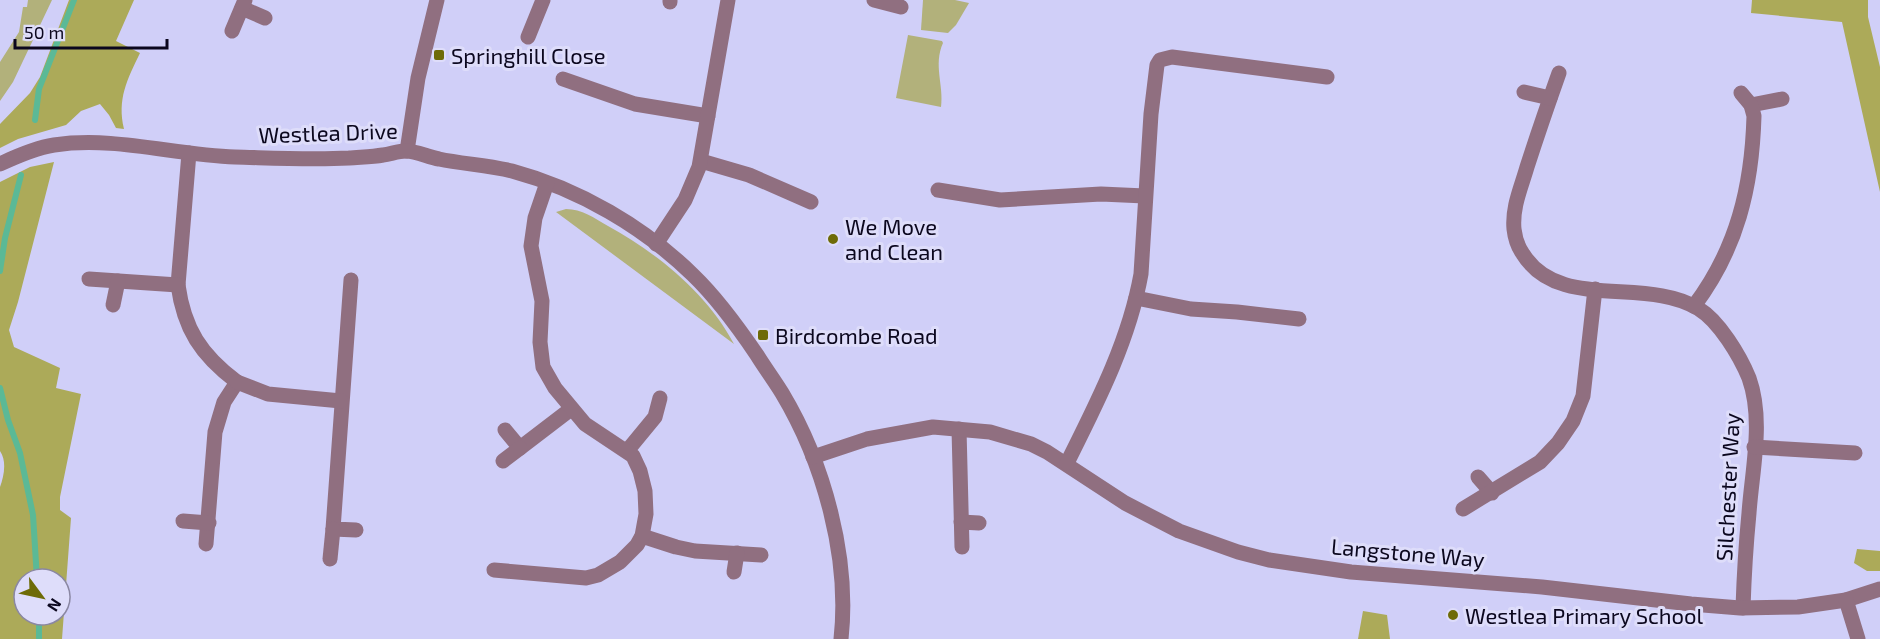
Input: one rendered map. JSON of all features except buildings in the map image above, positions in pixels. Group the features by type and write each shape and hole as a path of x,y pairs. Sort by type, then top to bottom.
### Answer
{"street":[{"path":"407,151 418,78 436,0"},
{"path":"656,244 685,200 694,183 701,161 728,0"},
{"path":"874,0 901,7"},
{"path":"528,37 538,2"},
{"path":"232,31 243,4 265,18"},
{"path":"1067,463 1114,362 1136,298 1142,263 1155,71 1160,60 1172,57 1327,77"},
{"name":"Silchester Way","path":"1559,73 1516,202 1514,230 1516,238 1527,261 1545,277 1572,287 1657,294 1674,298 1694,306 1719,328 1749,379 1756,422 1743,608"},
{"path":"563,79 635,104 708,116"},
{"path":"1524,92 1550,98"},
{"path":"1694,306 1730,248 1746,194 1754,116 1752,105 1741,93"},
{"path":"1752,105 1782,99"},
{"name":"Westlea Drive","path":"0,164 22,154 78,142 122,144 231,157 345,158 380,156 407,151 436,159 509,171 547,183 597,206 656,244 711,293 745,336 783,394 813,457 826,495 839,556 843,625 841,639"},
{"path":"189,153 178,285 185,320 202,350 213,363 237,382 268,394 341,401"},
{"path":"701,161 749,175 812,202"},
{"path":"494,570 586,578 598,575 630,554 642,536 646,514 644,482 638,463 627,451 585,423 570,409 548,377 541,356 542,301 531,246 535,218 547,183"},
{"path":"938,190 999,200 1101,194 1145,196"},
{"path":"89,279 178,285"},
{"path":"330,559 351,280"},
{"path":"113,305 118,281"},
{"path":"1463,509 1540,462 1558,443 1573,421 1583,396 1595,290"},
{"path":"1136,298 1191,309 1299,319"},
{"path":"206,544 218,418 224,402 237,382"},
{"path":"627,451 655,417 660,398"},
{"path":"503,461 570,409"},
{"name":"Langstone Way","path":"813,457 867,439 933,427 990,432 1031,444 1067,463 1125,503 1179,531 1238,552 1269,560 1351,572 1542,587 1743,608 1798,607 1846,600 1880,589"},
{"path":"959,429 962,547"},
{"path":"505,430 520,448"},
{"path":"1754,447 1855,453"},
{"path":"1478,477 1492,493"},
{"path":"183,521 209,523"},
{"path":"961,522 979,523"},
{"path":"333,529 356,530"},
{"path":"642,536 695,551 761,555"},
{"path":"734,572 737,553"},
{"path":"1846,600 1858,639"}],"shaded area":[{"path":"28,0 52,0 13,82 0,101 0,62 19,32 23,7 27,7"},
{"path":"69,0 134,0 116,41 140,53 124,90 122,118 124,129 116,128 100,104 81,111 66,125 18,139 0,148 0,124 30,93 40,77"},
{"path":"923,0 955,0 969,3 956,25 948,33 921,30"},
{"path":"1752,0 1868,0 1868,17 1880,67 1880,192 1842,22 1751,13"},
{"path":"908,35 943,43 939,59 941,107 896,98"},
{"path":"54,162 9,330 14,347 60,368 56,388 81,394 60,497 60,510 71,518 67,567 12,567 12,627 63,627 62,639 0,639 0,487 4,464 0,451 0,182 30,167"},
{"path":"566,209 583,212 593,217 662,262 695,291 710,308 734,344 556,212"},
{"path":"1857,549 1880,551 1880,571 1867,571 1854,563"},
{"path":"1363,611 1387,615 1390,639 1358,639"}],"waterway":[{"path":"35,120 39,89 74,0"},
{"path":"0,271 5,238 21,175"},
{"path":"0,388 20,453 33,515 36,567"},
{"path":"39,627 39,639"}],"place":[{"name":"Springhill Close","path":"439,55"},
{"name":"We Move and Clean","path":"833,239"},
{"name":"Birdcombe Road","path":"763,335"},
{"name":"Westlea Primary School","path":"1453,615"}]}
